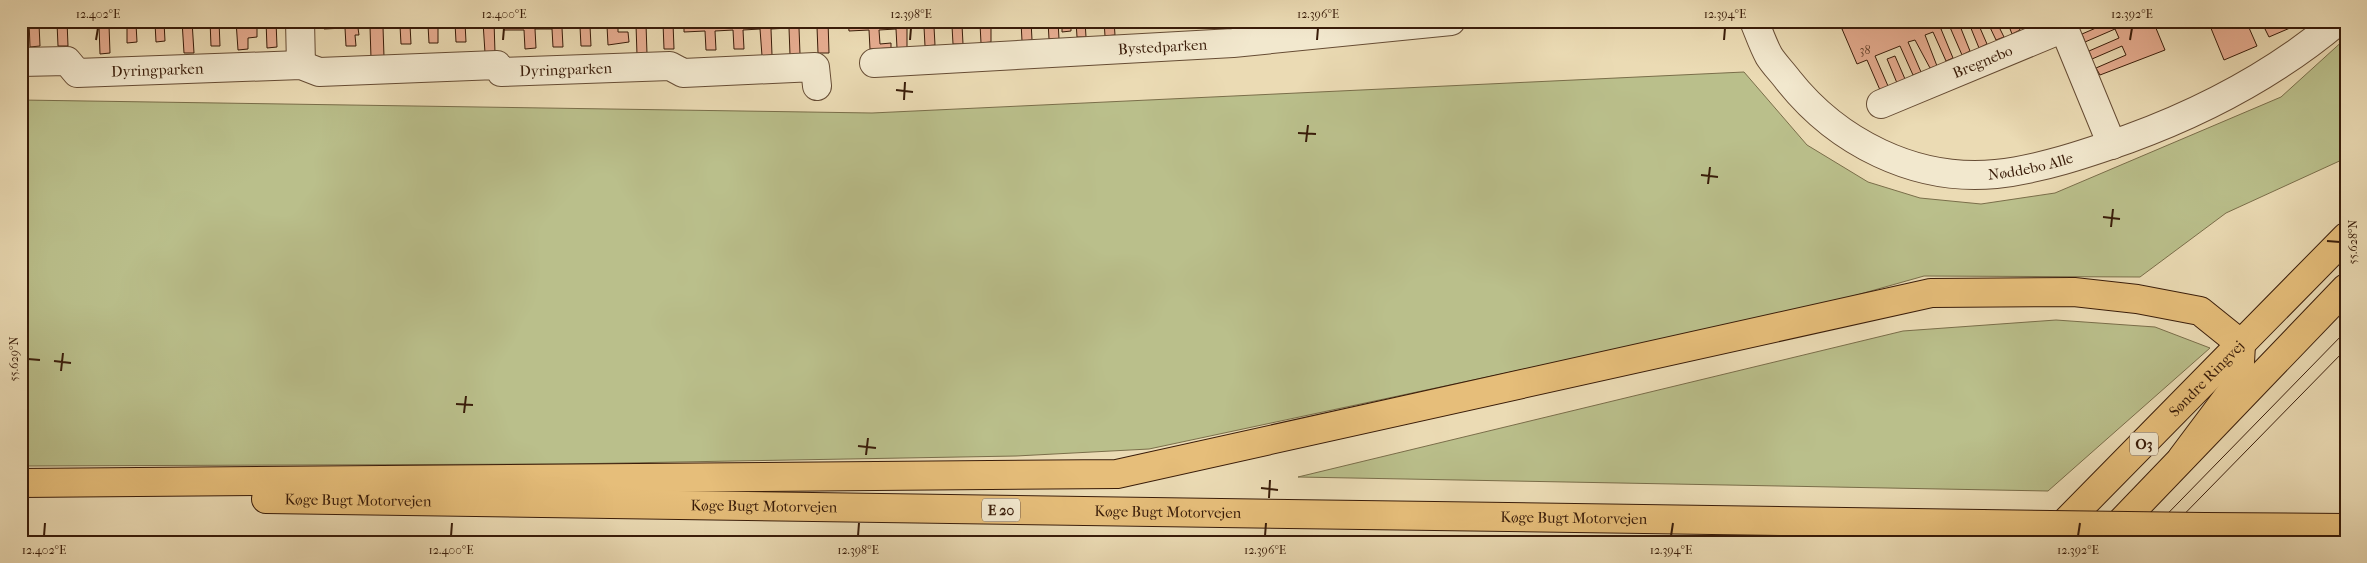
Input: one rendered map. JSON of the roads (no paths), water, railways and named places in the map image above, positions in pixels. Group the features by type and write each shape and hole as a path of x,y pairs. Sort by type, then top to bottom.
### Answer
{"main road":[{"name":"Søndre Ringvej","path":"2046,542 2346,237"},
{"name":"O3","path":"2102,542 2346,288"},
{"path":"21,483 1117,474 1931,293 2074,292 2200,311 2241,344 2239,382 2182,458"},
{"name":"Køge Bugt Motorvejen","path":"21,496 2346,528"}],"street":[{"path":"300,21 301,65"},
{"name":"Bystedparken","path":"874,63 1233,43 1452,21"},
{"name":"Nøddebo Alle","path":"1754,21 1770,57 1803,99 1834,128 1874,152 1917,167 1956,173 1995,174 2040,167 2112,145 2218,102 2322,27"},
{"name":"Bregnebo","path":"1897,105 2063,25 2112,145"},
{"name":"Dyringparken","path":"21,62 67,61 78,73 301,65 319,72 497,65 501,72 670,66 683,72 815,67 816,86"}],"tram line":[{"path":"2140,542 2346,331"},
{"path":"2157,542 2346,349"}]}
